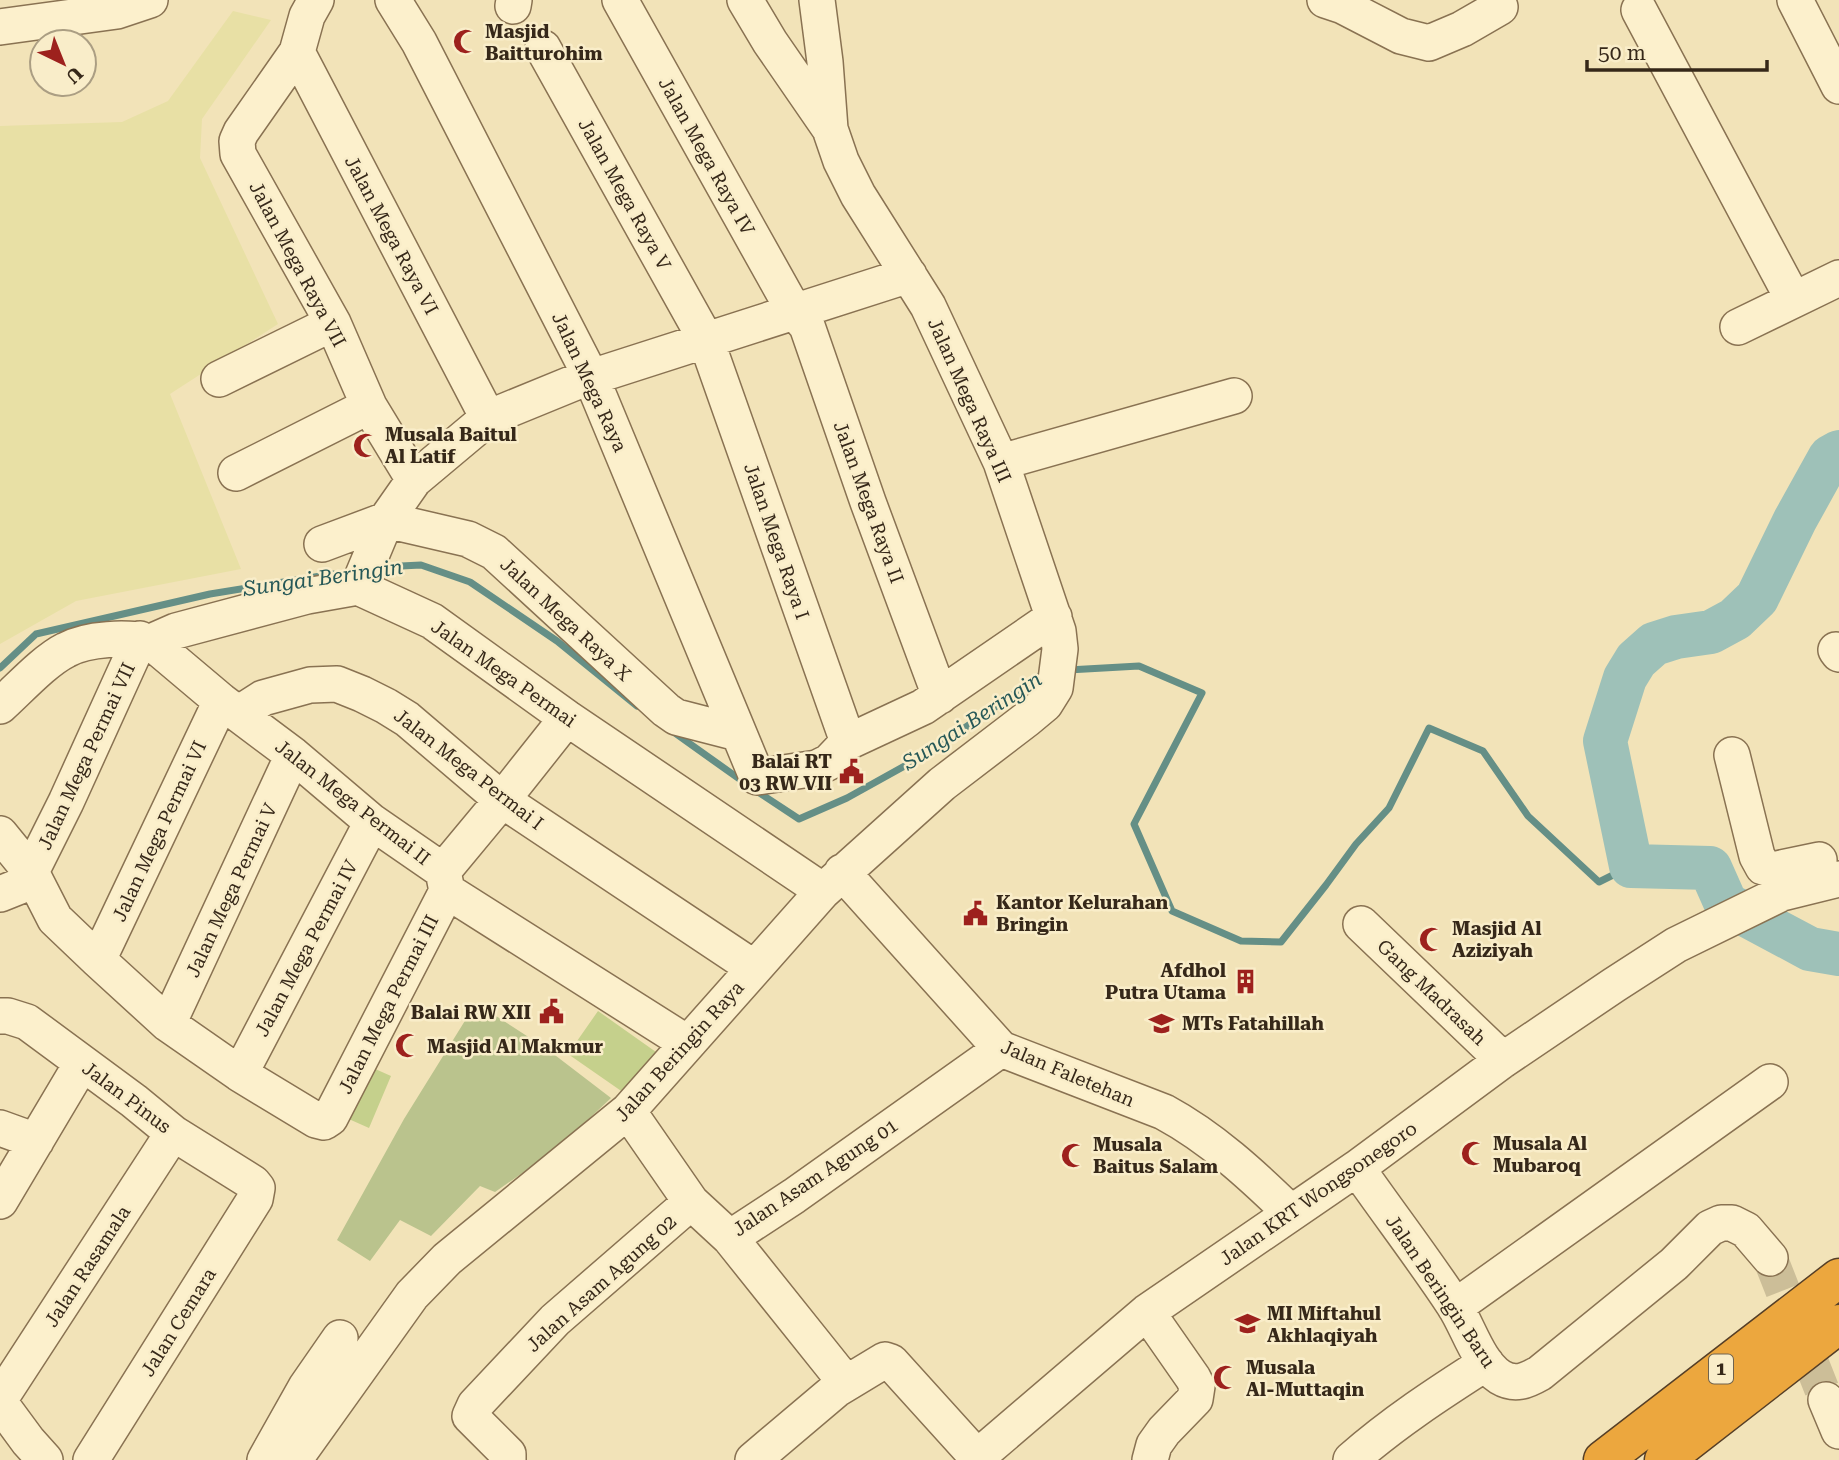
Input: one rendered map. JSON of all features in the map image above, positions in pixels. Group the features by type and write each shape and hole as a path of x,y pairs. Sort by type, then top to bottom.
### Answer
{"highway":[{"name":"1","path":"1603,1460 1839,1278"},
{"name":"1","path":"1664,1460 1839,1324"}],"street":[{"path":"0,27 117,11 150,0"},
{"path":"297,52 307,16 316,0"},
{"name":"Jalan Mega Raya","path":"394,0 419,42 591,377 757,777 817,768 829,762 848,742"},
{"name":"Jalan Mega Raya IV","path":"620,0 793,311"},
{"path":"745,0 770,42 830,129"},
{"path":"817,0 830,129"},
{"path":"1325,0 1343,6 1401,36 1429,43 1462,29 1506,2"},
{"path":"1795,0 1839,86"},
{"path":"1639,10 1793,299"},
{"name":"Jalan Mega Raya V","path":"543,48 706,340"},
{"name":"Jalan Mega Raya VII","path":"297,52 241,132 237,141 238,154 332,323 369,406 414,480"},
{"name":"Jalan Mega Raya VI","path":"297,52 488,418"},
{"name":"Jalan Mega Raya III","path":"830,129 841,161 858,195 928,306 1002,462 1057,633 1055,688"},
{"path":"0,706 49,661 80,645 102,640 146,640 307,596 358,587 386,520 414,480 488,418 591,377 909,275"},
{"path":"1738,327 1839,278"},
{"name":"Jalan Mega Raya II","path":"793,311 807,326 868,502 940,696"},
{"path":"219,379 332,323"},
{"name":"Jalan Mega Raya I","path":"706,340 848,742"},
{"path":"1002,462 1234,396"},
{"path":"236,473 369,406"},
{"path":"322,544 386,520"},
{"name":"Jalan Mega Raya X","path":"386,520 468,539 494,552 666,710 676,717 738,733"},
{"name":"Jalan Mega Permai","path":"358,587 432,621 567,718 833,882"},
{"path":"848,742 922,707 1057,633"},
{"name":"Jalan Mega Permai II","path":"146,640 293,755 445,881 687,1043"},
{"name":"Jalan Mega Permai VII","path":"31,872 146,640"},
{"name":"Jalan Mega Permai I","path":"230,708 310,685 337,684 386,706 407,719 502,800 754,968"},
{"name":"Jalan Beringin Raya","path":"294,1460 412,1294 447,1259 628,1111 833,882 942,784 1045,704 1055,688"},
{"name":"Jalan Mega Permai VI","path":"98,960 230,708"},
{"name":"Jalan Mega Permai III","path":"240,1074 316,1119 324,1122 330,1118 445,881 502,800 567,718"},
{"name":"Jalan Mega Permai V","path":"169,1024 293,755"},
{"path":"1732,755 1757,856 1763,867 1772,870 1839,855"},
{"name":"Jalan Mega Permai IV","path":"240,1074 372,822"},
{"path":"0,834 31,872 55,919 169,1024 240,1074"},
{"path":"0,894 20,886 31,872"},
{"name":"Jalan KRT Wongsonegoro","path":"976,1459 1147,1312 1357,1168 1503,1060 1614,985 1676,945 1782,893 1839,879"},
{"name":"Jalan Faletehan","path":"833,882 1001,1049 1164,1112 1188,1125 1256,1179 1291,1213"},
{"name":"Gang Madrasah","path":"1361,924 1503,1060"},
{"name":"Jalan Pinus","path":"0,1016 27,1022 173,1133 253,1183"},
{"name":"Jalan Asam Agung 01","path":"628,1111 691,1202 730,1238 794,1196 1001,1049"},
{"path":"0,1201 82,1063"},
{"path":"1455,1307 1770,1082"},
{"path":"0,1128 36,1140"},
{"name":"Jalan Rasamala","path":"0,1401 173,1133"},
{"name":"Jalan Beringin Baru","path":"1357,1168 1455,1307 1486,1363 1500,1377 1513,1383 1525,1382 1540,1373 1674,1264 1710,1228 1721,1223 1732,1223 1746,1230 1770,1258"},
{"name":"Jalan Cemara","path":"91,1460 255,1199 257,1188 253,1183"},
{"name":"Jalan Asam Agung 02","path":"508,1460 508,1454 470,1416 475,1405 555,1320 691,1202"},
{"path":"730,1238 846,1383"},
{"path":"1147,1312 1197,1386 1195,1399 1159,1438 1150,1460"},
{"path":"265,1460 306,1387 341,1338"},
{"path":"753,1460 846,1383 885,1360 888,1360 976,1459"},
{"path":"1351,1460 1424,1402 1486,1363"},
{"path":"0,1401 26,1454"}],"shaded area":[{"path":"233,11 271,20 202,119 200,158 278,324 170,394 241,569 76,601 0,644 0,126 122,122 168,101"}],"green space":[{"path":"476,1003 547,1049 611,1098 557,1149 495,1192 480,1186 431,1236 400,1220 370,1261 337,1240 404,1119"},
{"path":"598,1011 656,1052 627,1095 568,1054"},
{"path":"364,1064 391,1076 369,1128 342,1116"}],"waterway":[{"path":"1839,452 1830,457 1795,520 1757,598 1735,619 1711,632 1676,637 1654,644 1636,660 1625,678 1605,741 1631,866 1710,868 1726,904 1810,949 1839,954"},
{"name":"Sungai Beringin","path":"381,567 421,565 470,582 557,641 637,706"},
{"name":"Sungai Beringin","path":"0,668 36,634 210,594 333,574"},
{"name":"Sungai Beringin","path":"1068,670 1139,666 1202,693 1134,824 1172,911 1241,941 1281,942 1356,844 1389,808 1429,728 1483,751 1528,816 1599,882 1631,866"},
{"name":"Sungai Beringin","path":"755,790 799,819 847,798 928,753 1046,672"},
{"name":"Sungai Beringin","path":"672,731 745,783"}],"tunnel":[{"path":"1770,1258 1826,1400"}],"place":[{"name":"Masjid Baitturohim","path":"465,42"},
{"name":"Musala Baitul Al Latif","path":"365,445"},
{"name":"Balai RT 03 RW VII","path":"852,772"},
{"name":"Kantor Kelurahan Bringin","path":"976,913"},
{"name":"Masjid Al Aziziyah","path":"1432,939"},
{"name":"Afdhol Putra Utama","path":"1246,981"},
{"name":"Balai RW XII","path":"551,1012"},
{"name":"MTs Fatahillah","path":"1162,1023"},
{"name":"Masjid Al Makmur","path":"407,1046"},
{"name":"Musala Al Mubaroq","path":"1473,1154"},
{"name":"Musala Baitus Salam","path":"1073,1155"},
{"name":"MI Miftahul Akhlaqiyah","path":"1247,1324"},
{"name":"Musala Al-Muttaqin","path":"1226,1378"}]}
